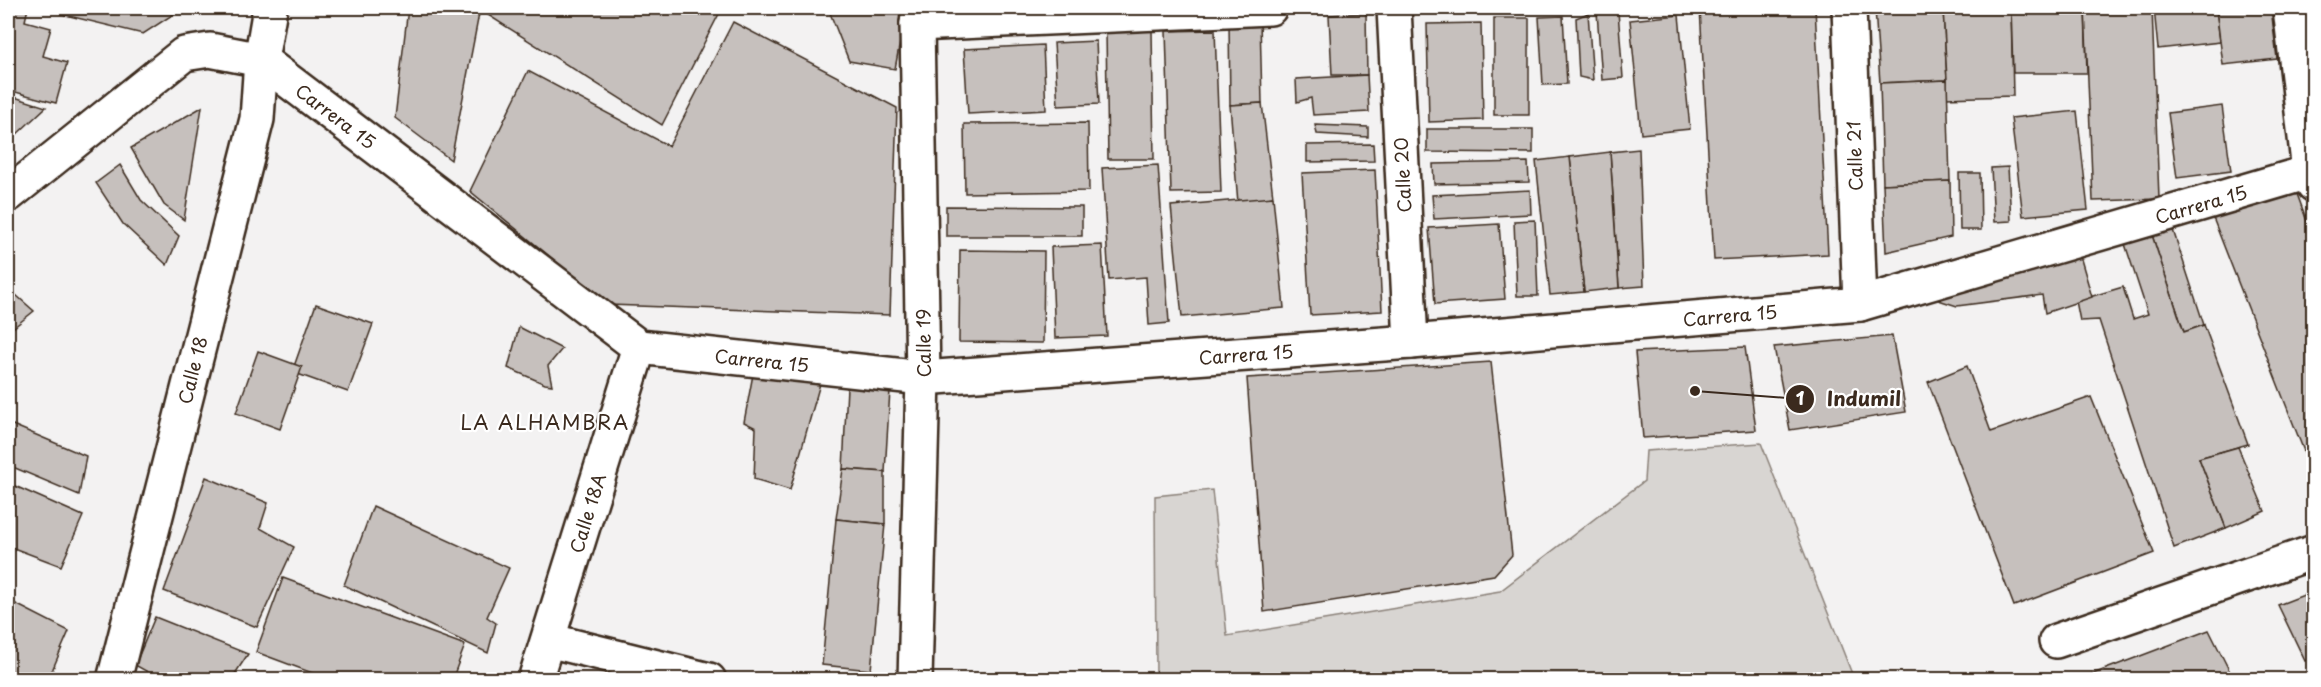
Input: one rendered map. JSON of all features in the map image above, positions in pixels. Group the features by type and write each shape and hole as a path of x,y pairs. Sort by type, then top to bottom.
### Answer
{"street":[{"name":"Calle 18","path":"114,680 257,119 261,60 270,8"},
{"path":"918,16 1270,8"},
{"name":"Calle 20","path":"1394,8 1411,342"},
{"name":"Calle 21","path":"1849,8 1860,304"},
{"path":"2290,8 2311,179"},
{"name":"Calle 19","path":"915,680 923,378 918,16"},
{"path":"8,195 184,54 210,50 261,60"},
{"name":"Carrera 15","path":"261,60 639,346 923,378 1411,342 1860,304 2311,179"},
{"name":"Calle 18A","path":"536,680 639,346"},
{"path":"2056,641 2313,552"},
{"path":"548,640 709,680"}],"shaded area":[{"path":"1761,443 1854,679 1156,679 1155,496 1212,490 1227,636 1500,591 1644,481 1646,451"}],"building":[{"path":"8,8 28,8 25,21 51,28 43,56 67,63 56,103 8,90"},
{"path":"63,8 183,8 143,34 61,14"},
{"path":"408,8 466,8 479,14 451,160 395,118"},
{"path":"477,8 722,8 662,125"},
{"path":"843,8 899,8 904,19 895,69 849,61 830,13"},
{"path":"1700,8 1815,8 1828,254 1714,260"},
{"path":"1875,8 1943,8 1947,80 1880,83"},
{"path":"1943,8 2011,8 2013,96 1945,98 1947,80"},
{"path":"2011,8 2085,8 2087,73 2013,73"},
{"path":"2085,8 2152,8 2159,199 2093,201"},
{"path":"2154,8 2216,8 2220,42 2158,49"},
{"path":"2216,8 2271,8 2277,59 2223,65"},
{"path":"1618,11 1623,78 1602,80 1597,12"},
{"path":"1366,13 1367,75 1332,75 1329,15"},
{"path":"1588,13 1593,80 1579,77 1576,18"},
{"path":"1679,15 1690,129 1641,134 1630,20"},
{"path":"1563,16 1567,84 1543,85 1539,17"},
{"path":"1494,18 1529,18 1529,115 1494,115"},
{"path":"1229,20 1260,20 1262,103 1230,105"},
{"path":"733,22 897,108 890,315 609,305 470,191 528,71 669,146"},
{"path":"1481,23 1483,120 1429,122 1427,24"},
{"path":"1215,30 1221,192 1171,193 1166,31"},
{"path":"1106,31 1152,31 1154,159 1108,159"},
{"path":"1096,41 1099,104 1058,106 1054,43"},
{"path":"1043,45 1046,110 968,114 964,49"},
{"path":"1367,75 1369,112 1313,115 1311,98 1297,102 1296,79"},
{"path":"1947,80 1950,181 1883,184 1880,83"},
{"path":"8,95 46,107 15,136 8,134"},
{"path":"1262,103 1273,197 1238,203 1230,105"},
{"path":"2222,106 2231,171 2177,178 2168,113"},
{"path":"202,107 184,220 164,205 131,148"},
{"path":"2077,111 2088,210 2023,216 2011,118"},
{"path":"1088,123 1089,191 965,193 964,124"},
{"path":"1315,125 1368,127 1368,137 1317,134"},
{"path":"1427,129 1533,129 1533,153 1427,152"},
{"path":"1373,144 1374,161 1307,162 1307,145"},
{"path":"1639,149 1644,286 1619,288 1610,152"},
{"path":"1610,152 1619,288 1584,292 1570,157"},
{"path":"1570,157 1584,292 1550,295 1536,161"},
{"path":"1528,162 1529,182 1434,184 1433,164"},
{"path":"120,165 141,200 179,236 167,265 123,224 96,183"},
{"path":"1158,165 1169,323 1149,325 1146,277 1109,280 1102,168"},
{"path":"2008,167 2011,221 1994,222 1991,168"},
{"path":"1375,170 1382,311 1310,315 1302,173"},
{"path":"1959,173 1980,173 1981,230 1960,230"},
{"path":"1950,181 1951,237 1886,252 1883,184"},
{"path":"1530,190 1531,214 1434,219 1432,195"},
{"path":"2297,194 2314,240 2314,477 2213,218"},
{"path":"1273,197 1284,308 1182,317 1171,206"},
{"path":"946,206 1082,207 1082,236 946,236"},
{"path":"1535,220 1538,296 1517,296 1514,221"},
{"path":"1499,224 1505,299 1435,304 1429,228"},
{"path":"2172,227 2204,325 2184,332 2151,232"},
{"path":"2151,232 2184,332 2204,325 2248,444 2199,458 2226,528 2174,548 2099,320 2080,321 2076,301 2123,287 2133,319 2148,314 2124,241"},
{"path":"1102,245 1107,336 1055,338 1051,247"},
{"path":"2078,249 2092,297 2045,313 2042,295 1957,306 1923,295"},
{"path":"960,250 1044,251 1043,343 959,342"},
{"path":"8,288 34,311 8,332"},
{"path":"316,304 373,324 348,392 292,372"},
{"path":"519,327 562,349 548,366 552,385 508,368"},
{"path":"1892,336 1906,412 1790,430 1774,347"},
{"path":"1745,347 1756,430 1643,438 1635,352"},
{"path":"258,351 302,367 280,429 236,413"},
{"path":"1491,362 1512,555 1494,575 1264,612 1247,378"},
{"path":"1967,366 1991,432 2091,397 2154,553 2014,606 1928,382"},
{"path":"754,369 823,373 790,490 754,479 756,428 744,422"},
{"path":"847,387 890,390 885,472 843,469"},
{"path":"8,423 86,456 79,495 8,465"},
{"path":"2238,447 2265,511 2226,528 2199,458"},
{"path":"843,469 885,472 885,524 836,519"},
{"path":"206,477 268,503 260,528 294,547 257,627 164,591"},
{"path":"8,483 83,516 61,566 8,546"},
{"path":"373,506 509,568 487,617 496,623 488,653 344,585"},
{"path":"836,519 885,524 871,670 822,665"},
{"path":"283,578 465,645 452,680 331,680 256,652"},
{"path":"2314,591 2314,657 2305,661 2278,605"},
{"path":"8,600 69,631 48,680 8,680"},
{"path":"155,617 248,654 231,680 162,680 135,665"},
{"path":"2209,630 2234,680 2077,680"}],"place":[{"name":"Indumil","path":"1695,391"}],"district":[{"name":"LA ALHAMBRA","path":"545,422"}]}
